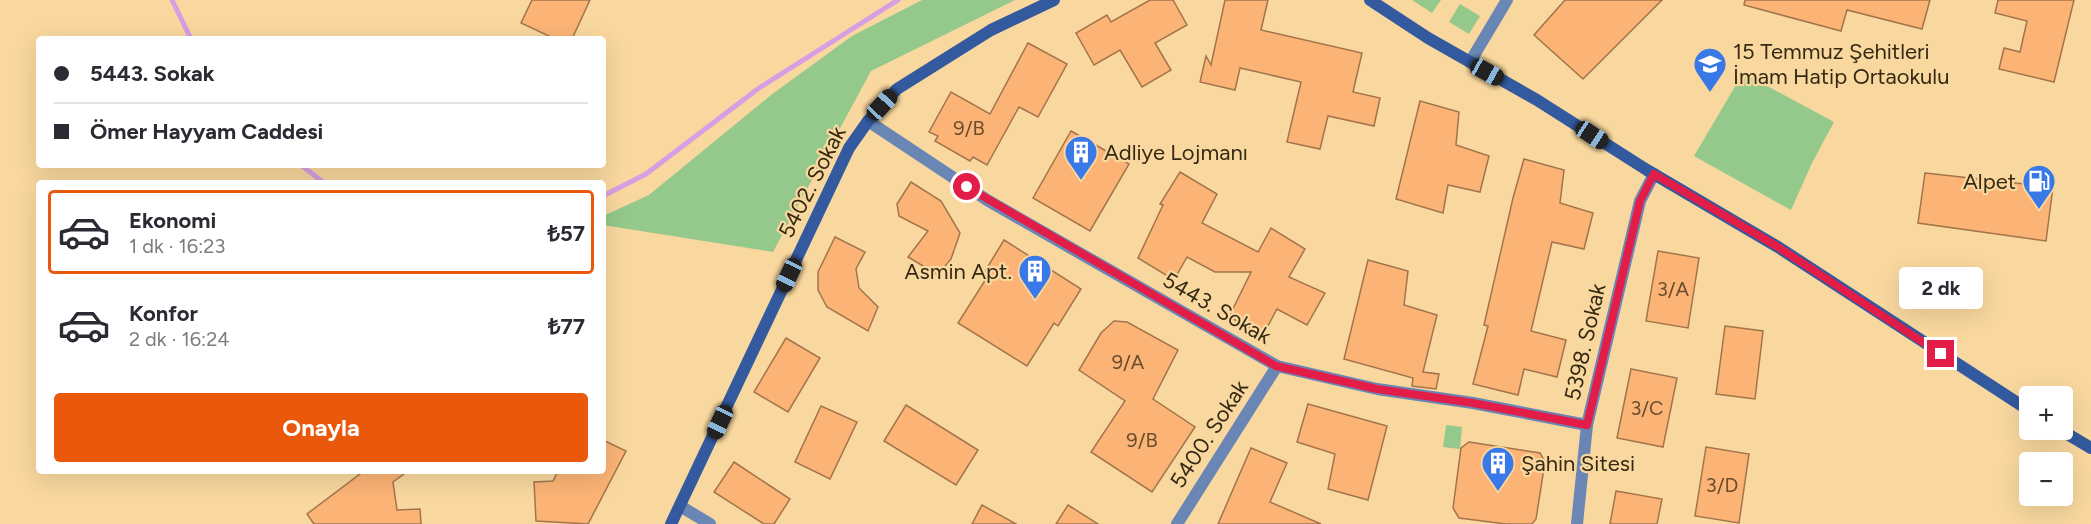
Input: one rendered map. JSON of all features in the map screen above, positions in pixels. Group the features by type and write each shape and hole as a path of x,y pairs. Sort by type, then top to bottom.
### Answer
{"street":[{"name":"5402. Sokak","path":"671,524 849,148 868,120 897,89 991,30 1054,0"},
{"path":"1370,0 1778,247 2019,404"},
{"path":"1470,62 1507,0"},
{"name":"5443. Sokak","path":"868,120 987,200 1276,366 1377,389 1473,403 1587,425"},
{"name":"5398. Sokak","path":"1577,524 1587,425 1640,201 1654,174"},
{"name":"5400. Sokak","path":"1177,524 1276,366"},
{"path":"2073,437 2091,448"},
{"path":"680,506 711,524"}],"green space":[{"path":"922,0 1015,0 871,71 773,252 606,225 606,215 649,195 771,95 852,36"},
{"path":"1412,0 1441,0 1432,13"},
{"path":"1460,4 1480,16 1469,34 1449,22"},
{"path":"1743,73 1834,122 1791,210 1694,156"},
{"path":"1446,425 1462,427 1460,449 1443,447"}],"building":[{"path":"532,0 590,0 573,36 549,36 521,23"},
{"path":"1150,0 1173,0 1187,25 1155,43 1171,70 1142,87 1120,50 1094,65 1076,33 1107,15 1111,22"},
{"path":"1225,0 1268,0 1261,30 1362,53 1353,92 1380,98 1374,126 1328,116 1320,149 1287,142 1301,82 1240,68 1235,90 1200,82 1206,56 1211,65"},
{"path":"1565,0 1662,0 1583,79 1534,35"},
{"path":"1745,0 1930,0 1922,29 1847,10 1841,31 1744,5"},
{"path":"1998,0 2074,0 2054,82 1999,69 2004,48 2020,52 2027,21 1995,13"},
{"path":"1028,43 1067,64 1038,117 1019,107 987,165 973,157 970,161 935,141 938,136 929,132 951,92 990,114"},
{"path":"1420,101 1459,112 1456,145 1489,156 1480,192 1448,185 1443,213 1396,199"},
{"name":"Adliye Lojmanı","path":"1071,131 1129,164 1090,231 1033,198"},
{"path":"1524,159 1564,170 1560,203 1593,213 1584,249 1552,242 1531,331 1566,340 1557,377 1524,369 1518,395 1473,384 1488,326 1484,325"},
{"path":"1180,172 1217,194 1202,223 1258,252 1271,228 1305,249 1289,277 1325,293 1307,325 1277,309 1263,335 1229,317 1251,272 1215,272 1187,257 1174,280 1138,258 1163,205 1160,204"},
{"path":"1925,173 2053,187 2046,241 1918,223"},
{"path":"911,182 941,201 960,233 951,259 938,275 908,257 928,231 899,216 897,204"},
{"path":"835,237 865,252 856,269 859,288 878,307 868,331 827,307 818,290 818,272"},
{"name":"Asmin Apt.","path":"1004,240 1081,289 1058,326 1054,323 1027,366 958,323 986,279 982,276"},
{"path":"1658,251 1699,258 1688,328 1646,321"},
{"path":"1368,260 1408,271 1404,305 1437,315 1423,372 1439,374 1436,389 1412,386 1413,378 1344,359"},
{"path":"1114,321 1127,322 1178,350 1153,399 1195,427 1152,492 1091,452 1125,401 1079,370 1101,333"},
{"path":"1725,326 1763,331 1755,399 1716,394"},
{"path":"786,338 820,358 788,412 754,392"},
{"path":"1631,369 1677,378 1663,447 1617,438"},
{"path":"1308,404 1387,426 1368,500 1328,489 1335,454 1297,442"},
{"path":"906,405 978,450 956,485 884,441"},
{"path":"821,406 857,422 830,479 795,462"},
{"path":"606,441 626,451 588,524 536,521 534,482 553,481 556,474 606,474"},
{"name":"Şahin Sitesi","path":"1469,442 1540,453 1545,462 1536,519 1532,524 1506,524 1459,518 1453,508 1461,448"},
{"path":"1706,447 1749,454 1739,523 1695,516"},
{"path":"1251,448 1287,463 1270,502 1321,524 1218,524"},
{"path":"734,462 790,499 774,524 764,524 714,492"},
{"path":"360,474 404,474 393,482 397,510 420,509 421,524 314,524 307,514"},
{"path":"1616,491 1662,499 1657,524 1610,524"},
{"path":"982,505 1016,524 972,524"},
{"path":"1068,505 1098,524 1056,524"}],"waterway":[{"path":"172,0 190,36"},
{"path":"606,194 646,174 759,88 898,0"},
{"path":"305,168 320,180"}],"place":[{"name":"15 Temmuz Şehitleri İmam Hatip Ortaokulu","path":"1710,93"},
{"name":"Adliye Lojmanı","path":"1081,181"},
{"name":"Alpet","path":"2039,210"},
{"name":"Asmin Apt.","path":"1035,300"},
{"name":"Şahin Sitesi","path":"1498,492"}],"route":[{"path":"967,187 1276,366 1377,389 1473,403 1587,425 1640,201 1654,174 1778,247 1941,354"}]}
